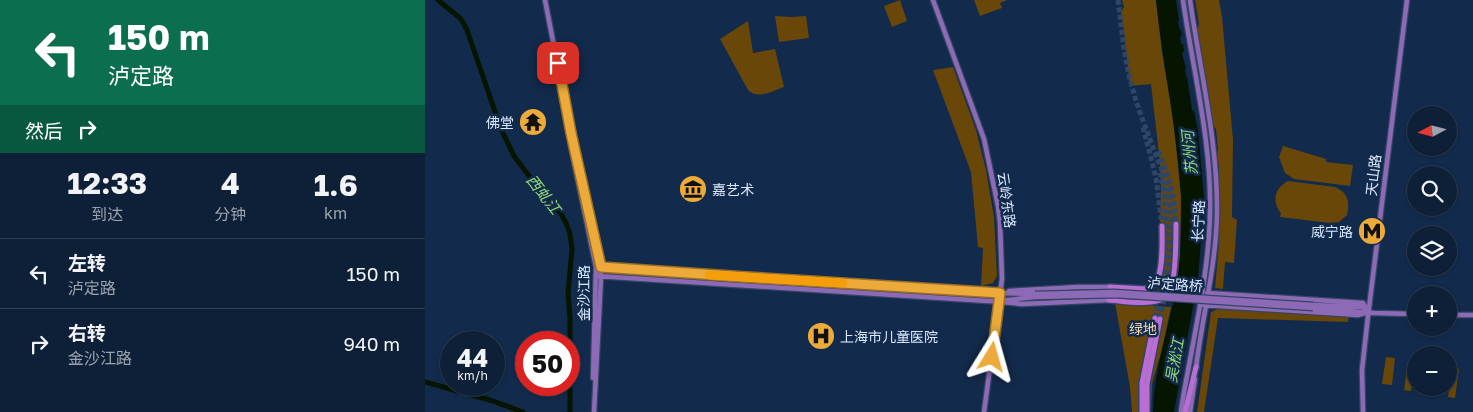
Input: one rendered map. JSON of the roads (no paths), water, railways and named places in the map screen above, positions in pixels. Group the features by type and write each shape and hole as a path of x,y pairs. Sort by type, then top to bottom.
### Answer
{"highway":[{"path":"1109,300 1151,302 1160,300 1168,295 1172,286 1176,224"},
{"path":"1110,287 1145,289 1155,284 1159,274 1161,226"},
{"path":"1142,412 1141,391 1158,318"},
{"path":"1185,412 1196,367"},
{"path":"1146,376 1147,412"}],"main road":[{"name":"金沙江路","path":"544,0 598,267 593,412"},
{"name":"云岭东路","path":"933,0 980,126 988,154 1000,223 1002,279 984,412"},
{"name":"长宁路","path":"1181,412 1207,259 1211,184 1183,0"},
{"name":"长宁路","path":"1189,0 1213,140 1217,184 1217,216 1213,259 1190,412"},
{"name":"天山路","path":"1363,412 1363,370 1369,312 1407,0"},
{"path":"598,267 1035,295"},
{"path":"599,276 1022,304 1109,300"},
{"path":"1000,293 1020,290 1110,287"},
{"name":"泸定路桥","path":"1035,295 1114,292 1313,306 1363,307 1369,312"},
{"path":"1202,293 1363,303 1369,312"},
{"path":"999,302 1035,295"},
{"path":"1200,305 1358,315 1369,312 1407,314"},
{"path":"1457,315 1473,316"}],"water":[{"path":"1156,0 1176,0 1179,28 1182,36 1180,37 1181,44 1183,44 1184,52 1182,53 1192,110 1194,111 1198,131 1204,198 1198,279 1174,412 1153,412 1157,373 1178,276 1181,218 1181,195 1176,146"}],"waterway":[{"name":"西虬江","path":"438,0 461,19 467,30 501,129 514,156 552,206 560,212 570,234 572,249 568,294 570,318 570,412"},
{"path":"425,382 493,401 523,412"}],"tunnel":[{"path":"1118,0 1127,68 1138,107 1165,179 1170,202 1171,246 1160,319"},
{"path":"1143,127 1156,178 1162,226"},
{"path":"1158,151 1171,186 1176,224"},
{"path":"1155,318 1166,246 1166,210 1160,173"}],"place":[{"name":"佛堂","path":"533,122"},
{"name":"嘉艺术","path":"693,189"},
{"name":"威宁路","path":"1372,231"},
{"name":"上海市儿童医院","path":"821,336"}],"water label":[{"name":"苏州河","path":"1189,153"},
{"name":"吴淞江","path":"1174,360"}],"park label":[{"name":"绿地","path":"1143,328"}]}
